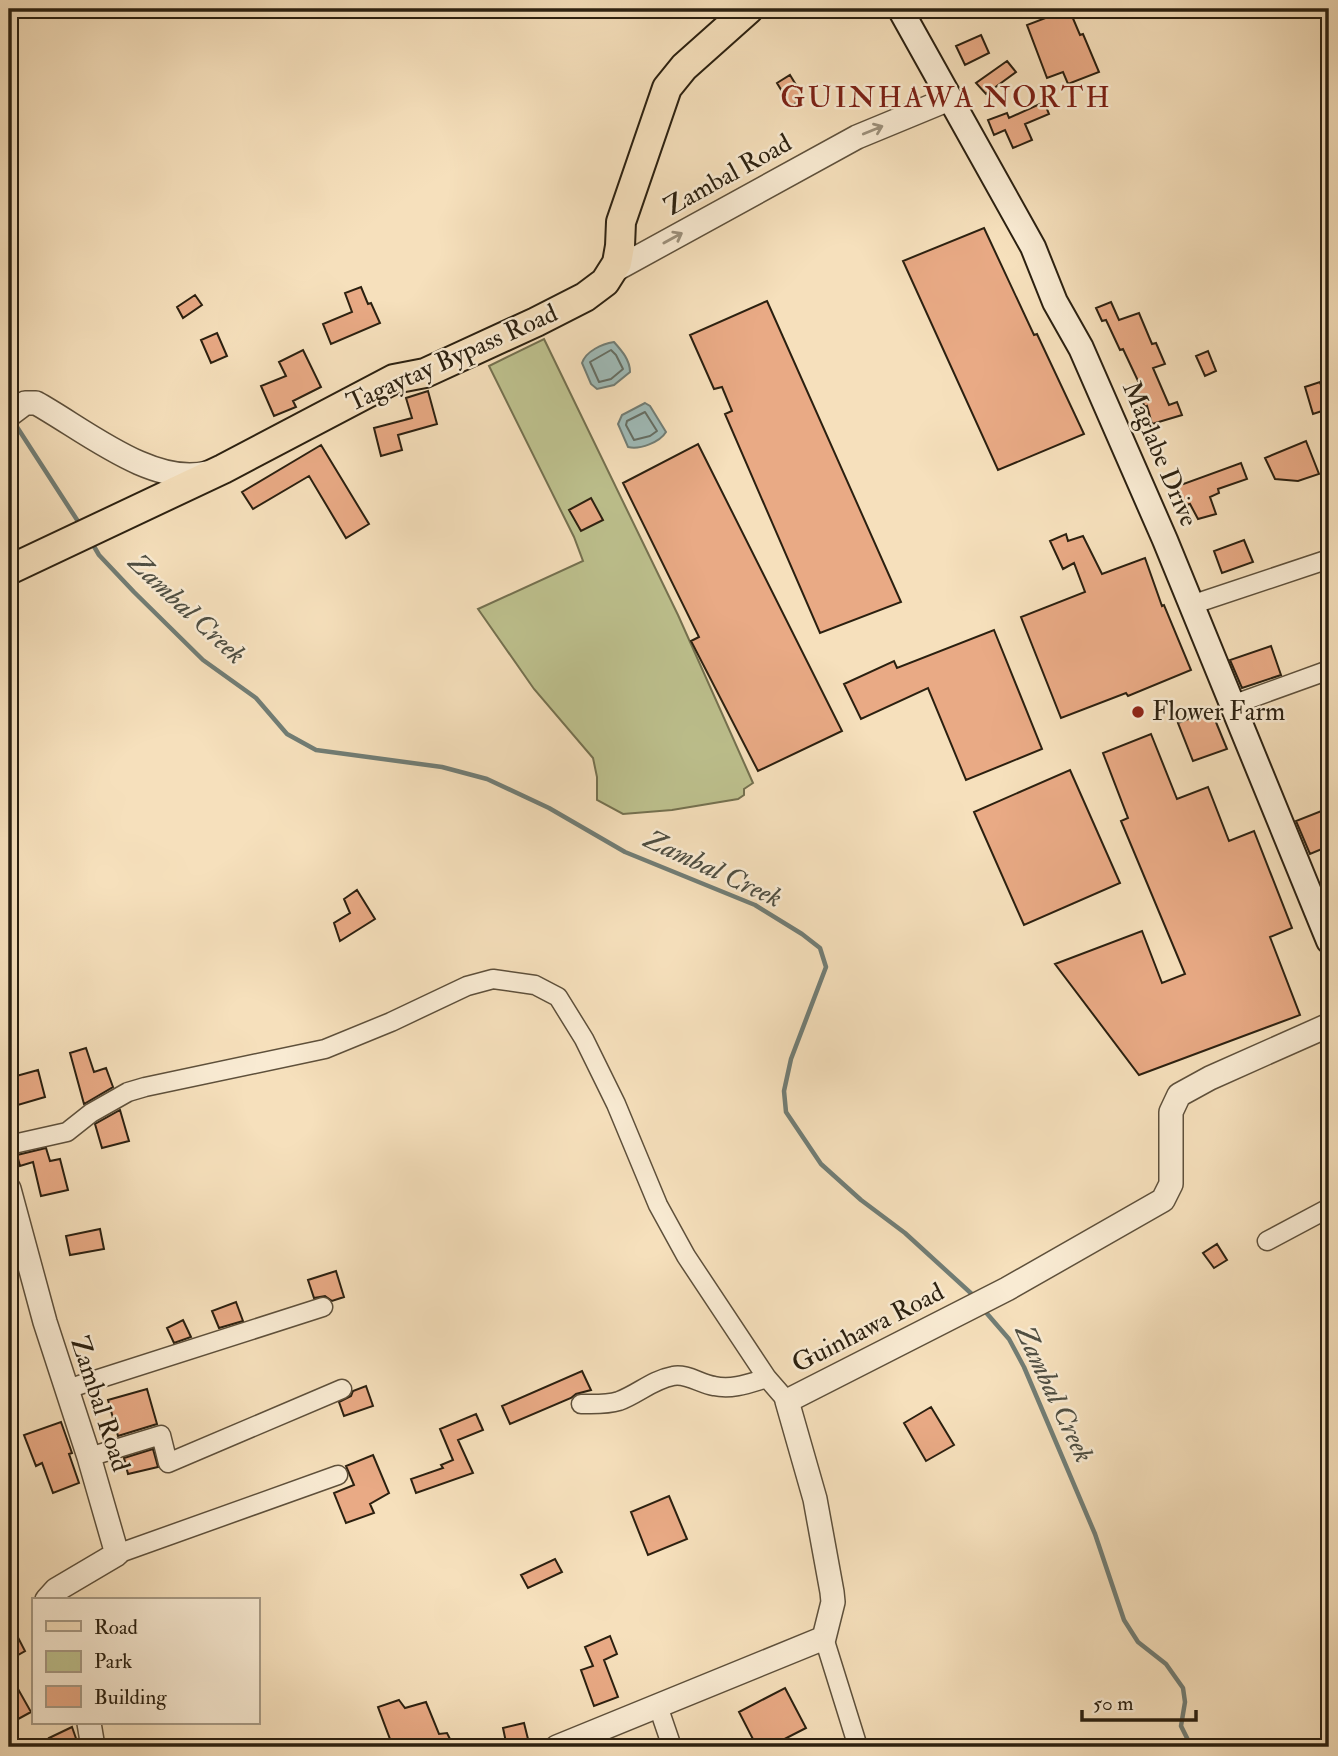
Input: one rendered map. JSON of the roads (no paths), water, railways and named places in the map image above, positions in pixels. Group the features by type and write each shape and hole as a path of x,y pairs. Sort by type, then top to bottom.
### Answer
{"main road":[{"path":"613,271 620,246 621,222 667,88 684,66 749,9"},
{"name":"Maglabe Drive","path":"900,9 1033,247 1055,302 1081,348 1191,605 1329,941"},
{"name":"Tagaytay Bypass Road","path":"9,570 223,469 394,379 425,373 585,297 600,287 613,271"}],"street":[{"name":"Zambal Road","path":"613,271 857,137 949,99"},
{"path":"11,413 25,403 36,403 122,454 170,474 190,476 223,469"},
{"path":"1191,605 1329,559"},
{"path":"1232,705 1329,670"},
{"path":"9,1145 67,1132 91,1112 137,1090 325,1049 467,986 493,979 535,985 558,997 584,1039 658,1205 686,1256 767,1378 787,1401"},
{"name":"Guinhawa Road","path":"824,1638 833,1602 832,1592 816,1499 787,1401 1007,1289 1163,1199 1171,1184 1171,1112 1179,1096 1210,1077 1329,1025"},
{"name":"Zambal Road","path":"9,1189 45,1322 117,1554"},
{"path":"1266,1241 1329,1208"},
{"path":"67,1390 323,1307"},
{"path":"581,1404 608,1404 621,1400 659,1379 677,1374 722,1387 740,1387 767,1378"},
{"path":"89,1457 161,1435 168,1463 342,1389"},
{"path":"49,1598 55,1590 117,1554 338,1475"},
{"path":"557,1747 824,1638 858,1747"},
{"path":"658,1706 672,1747"},
{"path":"89,1724 93,1747"}],"water":[{"path":"614,342 623,352 630,372 614,385 597,389 591,384 582,363 595,349"},
{"path":"645,403 650,406 666,432 649,444 628,447 618,424 622,415"}],"waterway":[{"name":"Zambal Creek","path":"10,421 17,427 81,526"},
{"name":"Zambal Creek","path":"92,543 99,555 134,592 203,660 256,698 287,734 316,750 442,767 487,779 549,808 625,852 755,905 820,948 826,967 791,1059 784,1091 786,1112 821,1164 861,1200 905,1233 974,1296"},
{"name":"Zambal Creek","path":"983,1309 1009,1339 1024,1367 1095,1534 1124,1620 1138,1642 1166,1664 1183,1688 1185,1702 1181,1726 1195,1747"}],"place":[{"name":"Flower Farm","path":"1138,712"}],"district":[{"name":"GUINHAWA NORTH","path":"946,97"}]}
